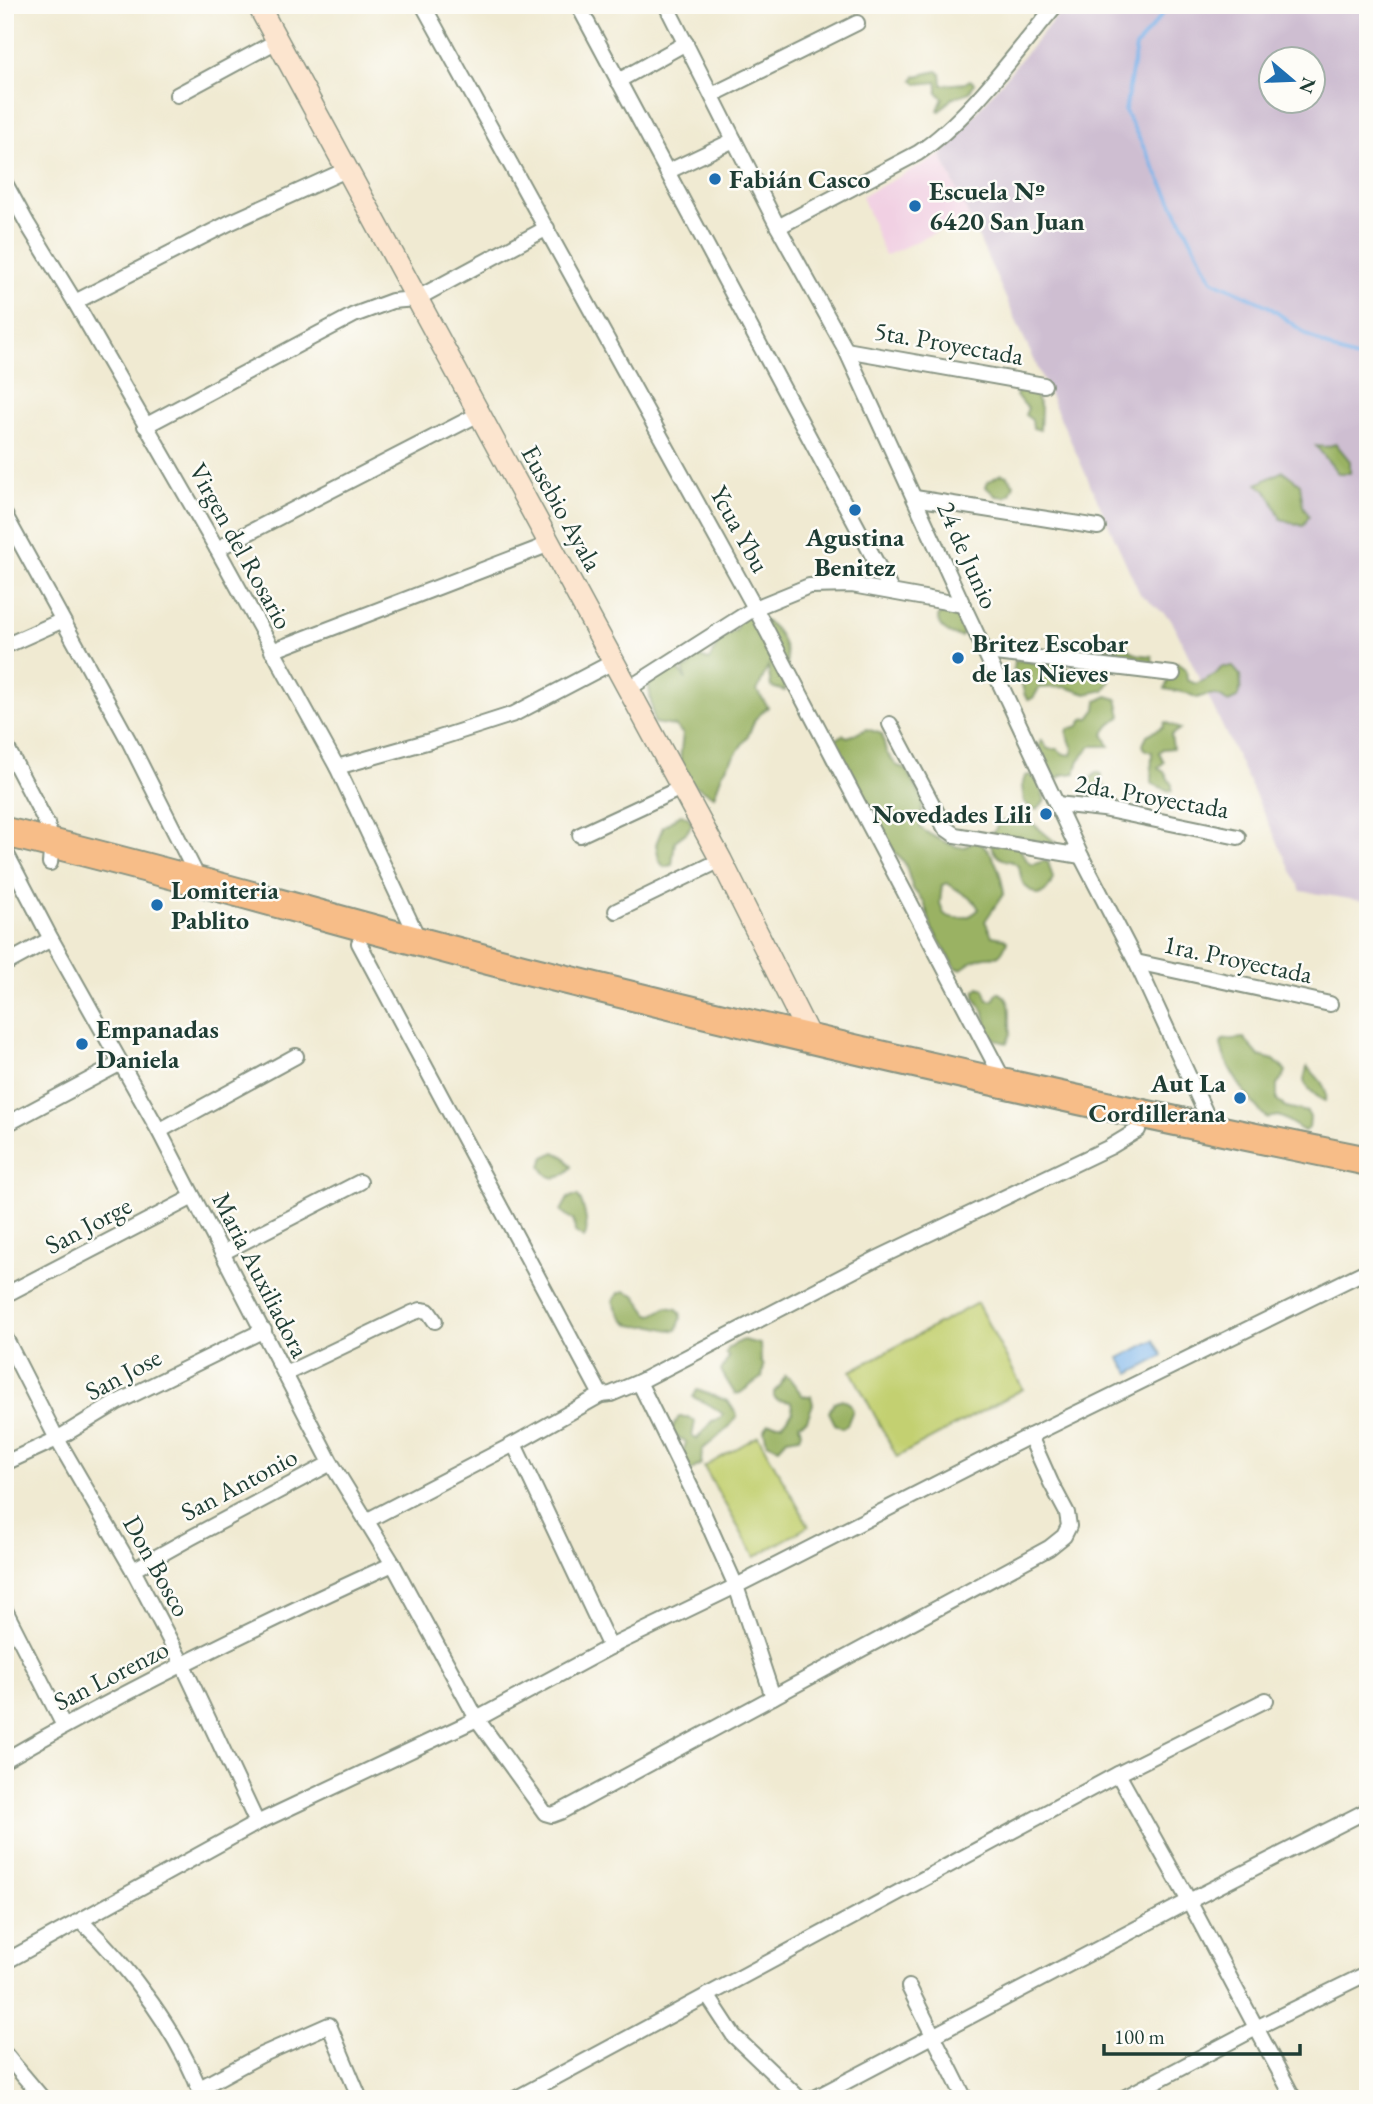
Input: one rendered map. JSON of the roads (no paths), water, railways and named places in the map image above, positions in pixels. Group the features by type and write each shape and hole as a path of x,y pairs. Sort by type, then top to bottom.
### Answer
{"highway":[{"path":"5,832 51,853 359,943 1138,1130 1368,1179"},
{"path":"5,851 51,853 200,882 812,1050 1004,1083 1368,1161"}],"main road":[{"name":"Eusebio Ayala","path":"258,5 721,860 812,1050"}],"street":[{"name":"Ycua Ybu","path":"423,5 755,608 1004,1083"},
{"path":"579,5 892,592"},
{"name":"24 de Junio","path":"666,5 778,227 846,350 1081,856 1136,962 1214,1130"},
{"path":"778,227 936,141 956,123 1056,5"},
{"path":"712,95 857,23"},
{"path":"177,95 277,41"},
{"path":"618,81 685,43"},
{"path":"667,172 734,140"},
{"path":"75,302 229,223 346,170"},
{"name":"Virgen del Rosario","path":"5,183 217,550 337,766 419,940"},
{"path":"145,426 354,314 392,301 416,299 547,229"},
{"name":"5ta. Proyectada","path":"846,350 1044,385"},
{"path":"217,550 479,415"},
{"path":"915,498 1098,527"},
{"path":"5,515 130,743 200,882"},
{"path":"272,651 550,544"},
{"path":"628,689 755,608 808,586 852,585 963,605"},
{"path":"5,646 61,621"},
{"path":"986,652 1173,674"},
{"path":"337,766 430,741 514,714 613,662"},
{"path":"890,724 949,832 1081,856"},
{"path":"5,744 47,824 51,853"},
{"path":"580,835 681,788"},
{"name":"2da. Proyectada","path":"1058,804 1103,809 1238,837"},
{"name":"Maria Auxiliadora","path":"5,851 224,1252 331,1463 393,1564 477,1719 545,1813 552,1815 773,1698"},
{"path":"616,911 721,860"},
{"path":"5,964 51,939"},
{"path":"359,943 600,1395"},
{"name":"1ra. Proyectada","path":"1136,962 1329,1004"},
{"path":"159,1130 296,1056"},
{"path":"5,1125 121,1063"},
{"path":"366,1521 514,1444 600,1395 611,1394 639,1382 878,1258 1110,1147 1138,1130"},
{"path":"224,1252 360,1182"},
{"name":"San Jorge","path":"5,1295 193,1197"},
{"path":"5,1962 257,1823 477,1719 610,1647 1368,1270"},
{"path":"285,1374 412,1313 428,1311 435,1321"},
{"name":"San Jose","path":"5,1463 57,1439 116,1403 264,1330"},
{"name":"Don Bosco","path":"5,1337 57,1439 133,1570 183,1665 257,1823"},
{"path":"639,1382 736,1586 773,1698 1049,1548 1064,1536 1069,1526 1068,1513 1030,1436"},
{"path":"514,1444 610,1647"},
{"name":"San Antonio","path":"133,1570 331,1463"},
{"name":"San Lorenzo","path":"5,1760 64,1726 280,1616 393,1564"},
{"path":"5,1610 64,1726"},
{"path":"515,2099 1118,1774 1266,1700"},
{"path":"1118,1774 1189,1900 1294,2099"},
{"path":"813,2099 1189,1900 1368,1810"},
{"path":"81,1921 105,1944 138,1984 178,2044 201,2093 261,2055 329,2025 360,2099"},
{"path":"1127,2098 1256,2028 1368,1973"},
{"path":"909,1987 965,2099"},
{"path":"707,1995 734,2036 800,2099"},
{"path":"5,2054 43,2099"}],"water":[{"path":"1154,1340 1163,1356 1130,1374 1119,1358"}],"waterway":[{"path":"1170,5 1136,47 1125,111 1212,280 1268,306 1309,336 1340,353 1368,362"}],"place":[{"name":"Fabián Casco","path":"715,179"},
{"name":"Escuela Nº 6420 San Juan","path":"915,206"},
{"name":"Agustina Benitez","path":"855,510"},
{"name":"Britez Escobar de las Nieves","path":"958,658"},
{"name":"Novedades Lili","path":"1046,814"},
{"name":"Lomiteria Pablito","path":"157,905"},
{"name":"Empanadas Daniela","path":"82,1044"},
{"name":"Aut La Cordillerana","path":"1240,1098"}]}
